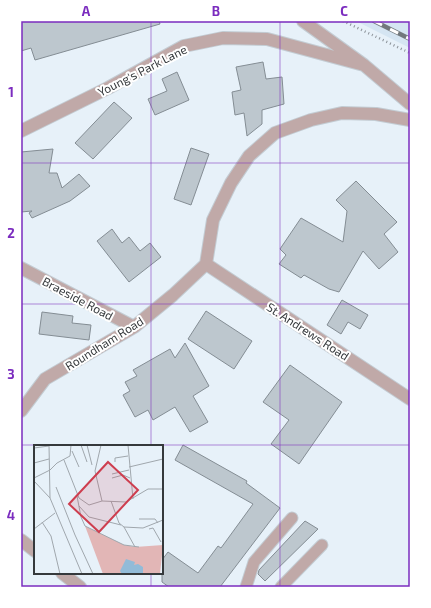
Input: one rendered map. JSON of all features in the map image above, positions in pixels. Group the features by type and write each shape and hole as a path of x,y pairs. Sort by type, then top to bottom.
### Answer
{"street":[{"path":"303,21 364,65 410,104"},
{"name":"Young's Park Lane","path":"21,131 108,88 184,46 223,38 267,39 364,65"},
{"path":"206,264 213,220 231,183 249,156 275,133 311,120 342,113 376,114 410,120"},
{"name":"Roundham Road","path":"21,412 46,379 134,327 174,295 206,264"},
{"name":"St. Andrews Road","path":"206,264 410,399"},
{"name":"Braeside Road","path":"21,268 134,327"},
{"path":"21,540 34,550"},
{"path":"63,574 80,587"}],"lane":[{"path":"246,587 254,562 292,518"},
{"path":"281,587 322,545"}],"path":[{"path":"343,21 410,52"}],"shaded area":[{"path":"356,21 410,21 410,48"}],"building":[{"path":"21,21 159,21 160,24 35,60 31,48 21,51"},
{"path":"263,62 266,79 282,77 284,104 262,110 262,124 247,136 244,113 235,115 232,92 241,90 236,67"},
{"path":"177,72 189,100 155,115 148,99 167,91 162,79"},
{"path":"114,102 132,118 93,159 75,143"},
{"path":"191,148 209,154 191,205 174,199"},
{"path":"53,149 49,173 57,173 62,188 79,174 90,186 70,201 32,218 29,213 32,211 21,212 21,152"},
{"path":"356,181 397,222 384,234 398,252 379,269 363,251 339,292 329,289 304,275 301,278 279,264 286,255 280,249 301,218 343,242 347,211 336,200"},
{"path":"112,229 122,243 129,237 140,251 150,243 161,257 129,282 97,241"},
{"path":"342,300 368,315 360,329 348,322 341,334 327,325"},
{"path":"206,311 252,341 234,369 188,339"},
{"path":"42,312 73,316 72,323 91,325 89,340 39,334"},
{"path":"185,343 209,386 193,396 208,422 190,432 175,407 153,420 148,410 135,417 123,395 130,391 125,382 137,376 133,370 170,349 175,358"},
{"path":"290,365 342,402 299,464 271,444 289,420 263,402"},
{"path":"183,445 247,481 246,483 280,508 220,587 169,587 162,582 163,559 168,552 198,573 218,546 221,548 253,504 175,460"},
{"path":"305,521 318,529 265,581 258,574 259,570"}],"railway":[{"path":"374,21 410,39"}]}
